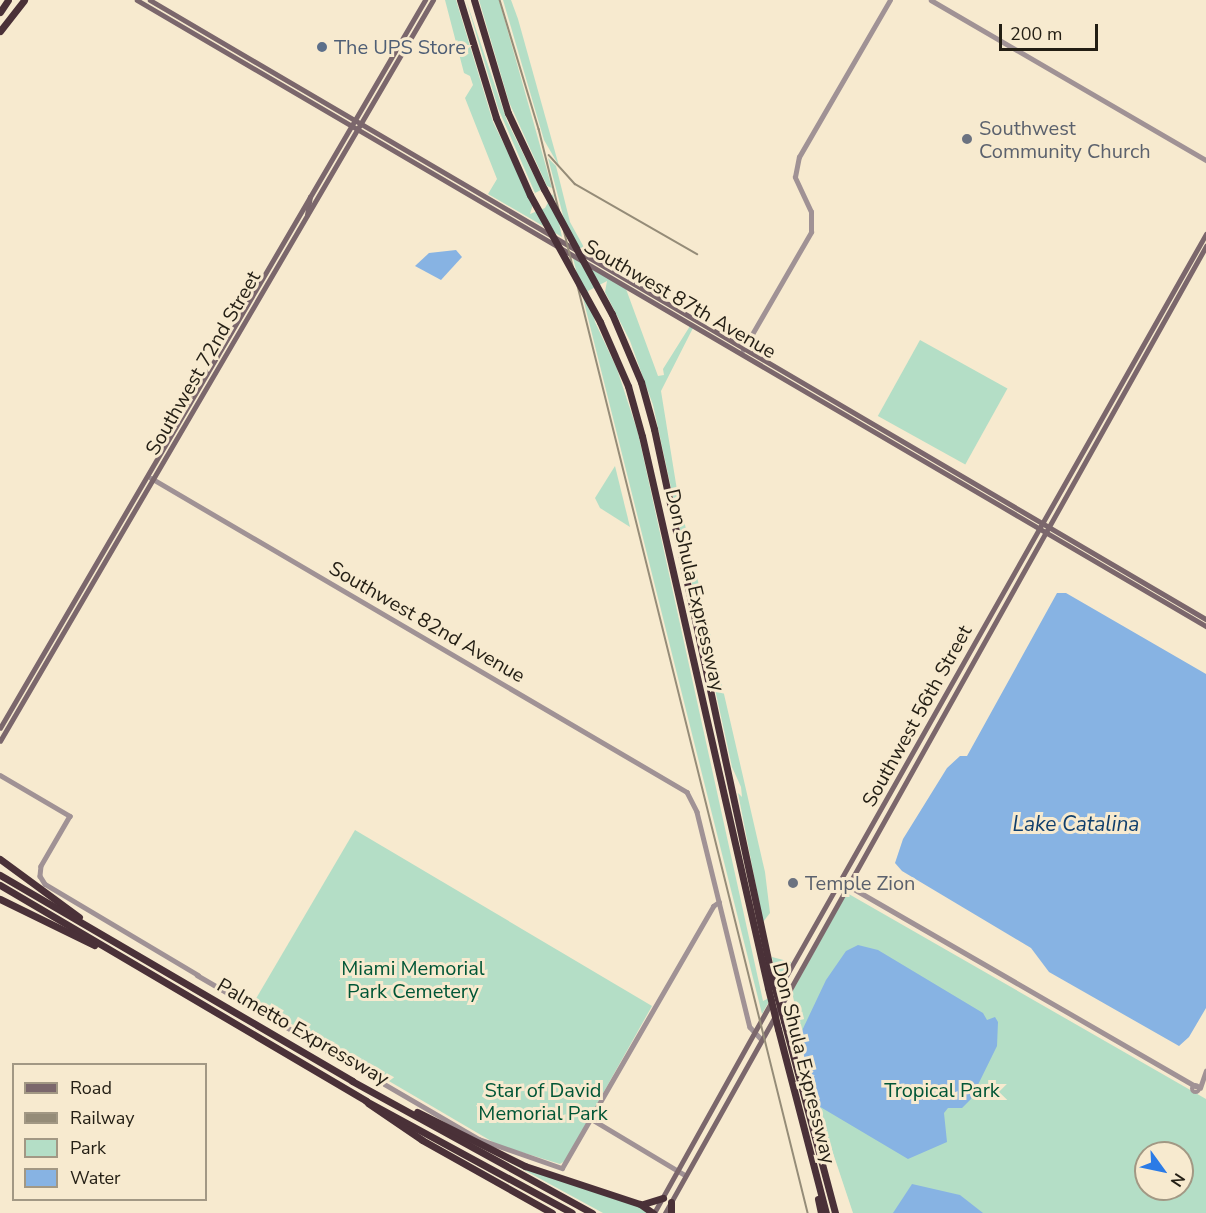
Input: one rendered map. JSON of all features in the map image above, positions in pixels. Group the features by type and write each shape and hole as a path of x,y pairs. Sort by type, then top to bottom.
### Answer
{"highway":[{"path":"0,12 8,0"},
{"path":"0,31 24,0"},
{"name":"Don Shula Expressway","path":"460,0 490,103 530,195 600,322 628,386 642,436 768,988 826,1213"},
{"name":"Don Shula Expressway","path":"474,0 508,113 544,189 612,314 641,382 654,429 772,978 835,1213"},
{"path":"0,859 86,926"},
{"name":"Palmetto Expressway","path":"0,875 402,1109 592,1213"},
{"name":"Palmetto Expressway","path":"0,885 366,1101 572,1213"},
{"path":"0,899 110,950"},
{"path":"366,1101 374,1110 422,1140 552,1213"},
{"path":"402,1109 416,1111 534,1170 640,1204 654,1213"},
{"path":"819,1188 821,1213"},
{"path":"539,1196 561,1213"},
{"path":"640,1204 663,1198"},
{"path":"671,1202 671,1213"}],"main road":[{"name":"Southwest 87th Avenue","path":"137,0 147,1 189,22 252,60 351,127 359,128 484,196 612,277 880,434 911,448 1040,523 1086,554 1206,626"},
{"name":"Southwest 72nd Street","path":"0,741 10,717 253,301 310,197 425,0"},
{"name":"Southwest 72nd Street","path":"253,301 359,128 432,0"},
{"name":"Southwest 87th Avenue","path":"147,1 186,28 251,67 354,122 359,128 487,204 616,272 884,428 911,448"},
{"path":"186,28 189,22"},
{"path":"400,43 406,46"},
{"path":"216,45 225,44"},
{"path":"251,67 252,60"},
{"path":"382,75 388,78"},
{"path":"484,196 487,204"},
{"path":"307,215 310,197"},
{"name":"Southwest 56th Street","path":"985,631 1040,523 1206,234"},
{"name":"Southwest 56th Street","path":"665,1213 985,631 1206,246"},
{"path":"612,277 616,272"},
{"path":"753,359 757,354"},
{"path":"792,382 796,376"},
{"path":"840,410 843,405"},
{"path":"867,426 870,420"},
{"path":"880,434 884,428"},
{"name":"Southwest 87th Avenue","path":"1046,527 1095,553 1206,619"},
{"path":"1086,554 1095,553"},
{"name":"Southwest 72nd Street","path":"0,728 10,717"},
{"name":"Southwest 56th Street","path":"654,1213 754,1034 844,884"}],"street":[{"path":"741,352 812,228 811,212 796,180 798,160 890,0"},
{"path":"932,0 1206,160"},
{"name":"Southwest 82nd Avenue","path":"150,478 690,796 719,902"},
{"path":"0,775 70,816 42,863 42,880 197,975 484,1142 562,1168 593,1120 713,906 719,902 754,1034 761,1039"},
{"path":"844,884 1206,1095"},
{"path":"1197,1088 1206,1071"},
{"path":"593,1120 685,1175"}],"green space":[{"path":"445,0 456,0 493,122 533,204 530,214 545,208 553,194 562,237 488,194 497,179 465,98 473,85 470,76 464,73"},
{"path":"466,0 507,121 541,190 535,193 498,108"},
{"path":"479,0 499,0 552,188 547,186 509,102"},
{"path":"503,0 511,0 518,19 559,166 544,140"},
{"path":"548,158 556,166 570,222 586,251 570,242"},
{"path":"573,258 626,289 658,376 664,375 663,369 690,326 693,328 661,391 677,490 765,872 770,913 763,922 738,793 742,797 741,787 732,767 653,405 630,341 605,292 607,281 588,291 595,322 617,369 638,433 763,1001 769,998 781,975 775,972 772,957 791,962 762,1014"},
{"path":"920,340 1007,388 965,465 878,416"},
{"path":"615,466 630,527 600,508 595,498"},
{"name":"Miami Memorial Park Cemetery","path":"355,830 652,1006 565,1161 560,1164 498,1145 254,1002"},
{"name":"Tropical Park","path":"847,893 1206,1099 1206,1213 853,1213 817,1105 792,992"},
{"path":"504,1159 645,1208 650,1213 603,1213"}],"water":[{"path":"456,250 462,257 441,280 415,266 429,253"},
{"name":"Lake Catalina","path":"1057,593 1066,593 1206,674 1206,1008 1189,1037 1179,1046 1049,972 1031,948 902,871 895,863 903,839 947,768 960,756 967,756"},
{"path":"858,945 878,950 983,1013 987,1020 995,1017 998,1022 997,1046 971,1099 962,1108 948,1108 944,1113 947,1142 908,1159 817,1105 799,1037 826,980 846,951"},
{"path":"912,1184 960,1195 983,1213 893,1213"}],"railway":[{"path":"500,0 539,129 808,1213"},
{"path":"549,155 575,184 697,254"}],"place":[{"name":"The UPS Store","path":"322,47"},
{"name":"Southwest Community Church","path":"967,139"},
{"name":"Temple Zion","path":"793,883"}],"park label":[{"name":"Star of David Memorial Park","path":"543,1102"}]}
